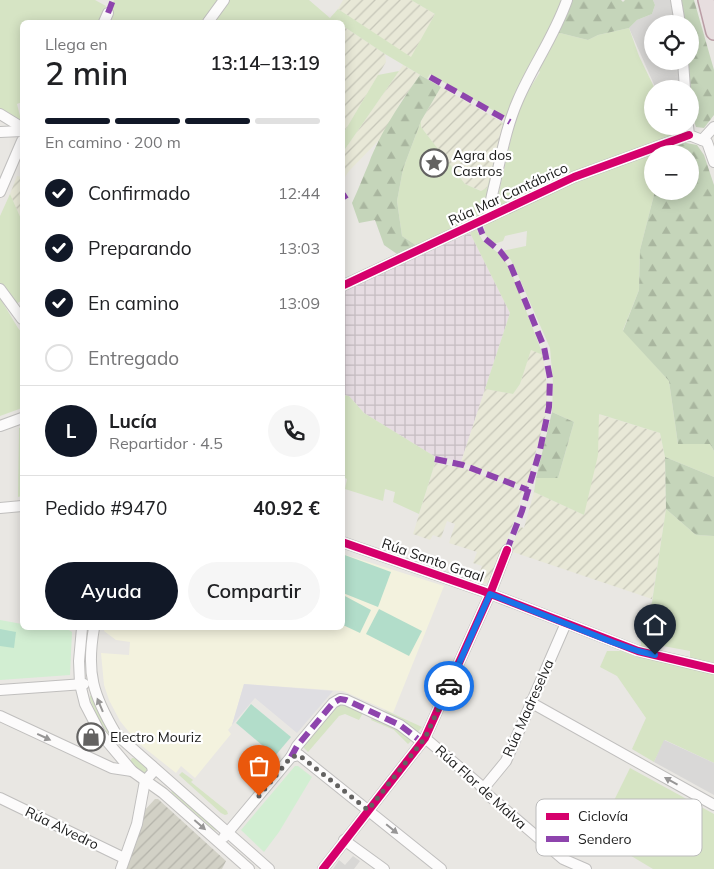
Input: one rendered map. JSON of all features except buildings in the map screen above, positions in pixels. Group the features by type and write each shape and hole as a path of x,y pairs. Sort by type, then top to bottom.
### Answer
{"highway":[{"path":"706,0 713,26"}],"street":[{"path":"209,20 224,0"},
{"path":"491,216 494,188 511,118 518,99 554,33 566,0"},
{"path":"676,0 678,15"},
{"path":"0,114 18,125 20,131"},
{"path":"714,127 708,141 714,162"},
{"path":"0,132 20,134"},
{"name":"Rúa Mar Cantábrico","path":"345,285 574,177 678,135"},
{"path":"696,135 708,141"},
{"path":"0,192 20,137"},
{"path":"0,290 20,316"},
{"path":"0,426 20,419"},
{"path":"0,508 20,506"},
{"name":"Rúa Santo Graal","path":"345,543 490,594 638,651 714,669"},
{"path":"322,869 424,740 490,594 507,550"},
{"name":"Rúa Madreselva","path":"483,788 506,761 530,702 566,624"},
{"path":"82,630 80,684 85,704 100,733 132,771 163,793 249,869"},
{"path":"94,630 91,664 93,685 101,709 116,734 269,869"},
{"path":"80,644 92,645"},
{"path":"0,690 80,684 93,685"},
{"name":"Rúa Flor de Malva","path":"295,756 297,746 333,703 340,699 346,700 400,725 424,740 479,784 487,794 536,836"},
{"path":"530,702 714,805"},
{"path":"0,716 112,768 132,771"},
{"path":"124,762 127,754 134,751"},
{"path":"220,843 295,756 368,810 441,869"},
{"path":"121,869 137,824 145,781 153,772 152,766"},
{"name":"Rúa Alvedro","path":"0,798 124,858"},
{"path":"344,840 384,869"},
{"name":"Rúa Flor de Malva","path":"559,856 586,869"}],"shaded area":[{"path":"343,0 411,0 435,14 411,58 338,9"},
{"path":"653,0 673,0 676,15 650,15 652,14 655,5"},
{"path":"644,17 644,62 629,28 637,20"},
{"path":"345,27 385,54 386,62 345,131"},
{"path":"403,65 420,75 400,103 382,137 345,177 345,149"},
{"path":"648,70 680,70 681,80 652,80"},
{"path":"441,87 500,121 503,126 487,188 482,191 465,184 421,127 421,121"},
{"path":"17,176 20,177 20,216 10,194"},
{"path":"470,233 510,313 461,462 434,456 364,413 349,396 345,395 345,290"},
{"path":"531,349 543,355 547,387 547,410 526,488 461,462 485,389 513,394 520,384"},
{"path":"598,414 660,433 665,457 666,509 652,599 510,551 520,527 524,528 534,492 584,515 598,430"},
{"path":"435,463 464,468 522,491 518,510 503,551 486,584 477,580 482,566 473,563 477,552 449,543 455,524 447,521 441,538 433,535 430,540 413,534"},
{"path":"345,555 444,586 393,713 343,691 244,684 232,725 228,730 231,734 195,778 181,766 176,773 137,742 120,721 109,700 104,685 101,653 129,655 130,642 116,640 104,631 345,630"},
{"path":"244,684 333,691 297,733 255,698 232,725"},
{"path":"664,740 714,763 714,795 654,762"},
{"path":"155,799 158,799 226,861 222,869 123,869 143,812"},
{"path":"353,856 360,861 354,869 333,869 339,860 345,865"}],"green space":[{"path":"0,0 95,0 106,6 102,20 20,20 20,103 17,104 20,123 0,110"},
{"path":"114,0 221,0 206,20 107,20"},
{"path":"228,0 309,0 330,18 338,9 411,57 435,14 411,0 560,0 563,2 507,118 430,74 427,79 385,54 345,27 345,20 213,20"},
{"path":"570,0 621,0 623,2 625,0 653,0 655,5 652,14 644,15 644,17 637,20 629,28 598,35 588,40 556,32"},
{"path":"680,0 694,0 698,15 682,15"},
{"path":"699,18 714,70 714,115 704,128 699,127 699,80 690,80 689,70 699,70"},
{"path":"629,28 644,70 651,80 644,80 644,135 675,135 651,145 644,145 644,148 495,210 516,116 540,72 537,69 556,32 588,40 598,35"},
{"path":"399,71 345,149 345,131 378,75"},
{"path":"420,75 441,87 421,121 403,169 397,201 402,236 417,246 397,254 384,245 375,220 359,223 352,203 379,140"},
{"path":"421,121 421,127 465,184 481,191 487,188 503,126 500,121 507,126 486,211 481,216 417,246 402,236 397,201 403,169"},
{"path":"681,142 697,145 679,145"},
{"path":"699,148 704,155 714,185 714,451 710,444 678,444 669,381 623,331 639,290 640,250 653,200 699,200"},
{"path":"644,155 644,200 653,200 640,250 639,290 623,330 669,381 678,444 710,444 714,451 714,477 665,457 660,433 599,414 598,455 584,515 534,492 536,478 558,478 574,422 552,412 553,383 550,348 511,260 502,251 526,246 527,231 505,236 503,241 494,244 485,234 484,224 577,179"},
{"path":"10,194 20,216 20,301 15,305 0,284 0,216"},
{"path":"476,229 483,241 502,256 511,271 543,355 531,350 520,384 513,394 485,389 510,313 470,233"},
{"path":"0,298 20,330 20,409 0,416"},
{"path":"345,395 349,396 364,413 434,456 435,463 419,514 393,502 395,492 385,489 383,501 345,489 347,479 345,478"},
{"path":"552,412 574,422 558,478 536,478"},
{"path":"19,428 20,496 18,497"},
{"path":"665,457 714,477 714,536 696,535 666,509"},
{"path":"666,509 696,535 714,536 714,665 690,659 690,651 663,646 641,647 641,637 652,602"},
{"path":"345,555 391,572 378,607 345,594"},
{"path":"345,596 371,610 360,633 345,626"},
{"path":"379,609 422,631 409,656 366,634"},
{"path":"0,620 20,624 20,630 68,630 72,632 70,675 0,680"},
{"path":"0,629 16,632 14,648 0,646"},
{"path":"607,651 622,651 637,657 653,658 714,672 714,763 665,740 654,762 632,749 646,718 617,676 600,667"},
{"path":"92,695 117,740 115,743 98,719 90,699"},
{"path":"338,703 346,703 364,711 359,720 345,714 339,716 308,752 303,745"},
{"path":"251,704 291,737 275,756 236,723"},
{"path":"385,710 422,727 417,733"},
{"path":"373,715 393,725 413,739 408,744 394,730 371,720"},
{"path":"132,758 140,761 146,767 149,772 145,776 130,762"},
{"path":"295,766 298,766 312,777 279,832 264,852 241,830"},
{"path":"630,768 687,799 615,799"},
{"path":"182,772 193,780 191,782 227,811 228,814 221,813 179,775"},
{"path":"174,789 218,829 217,831 171,792"},
{"path":"702,807 714,814 714,869 653,869 631,856 702,856"}],"marked path":[{"path":"108,13 113,0"},
{"path":"430,77 510,122"},
{"path":"478,223 484,238 500,251 510,264 544,347 550,378 549,407 540,450 522,511 507,550"},
{"path":"435,459 463,465 528,490"},
{"path":"291,757 297,746 333,703 340,699 400,725 422,742"}],"cycle path":[{"path":"345,285 574,177 689,135"},
{"path":"345,543 483,591 638,651 714,669"},
{"path":"323,869 425,738 490,594 507,550"}],"way so far":[{"path":"259,796 291,757 299,755 368,810 425,738 449,686"}],"place":[{"name":"Agra dos Castros","path":"434,163"},
{"name":"Electro Mouriz","path":"91,737"}],"route":[{"path":"449,686 490,594 612,642 655,655"}]}
